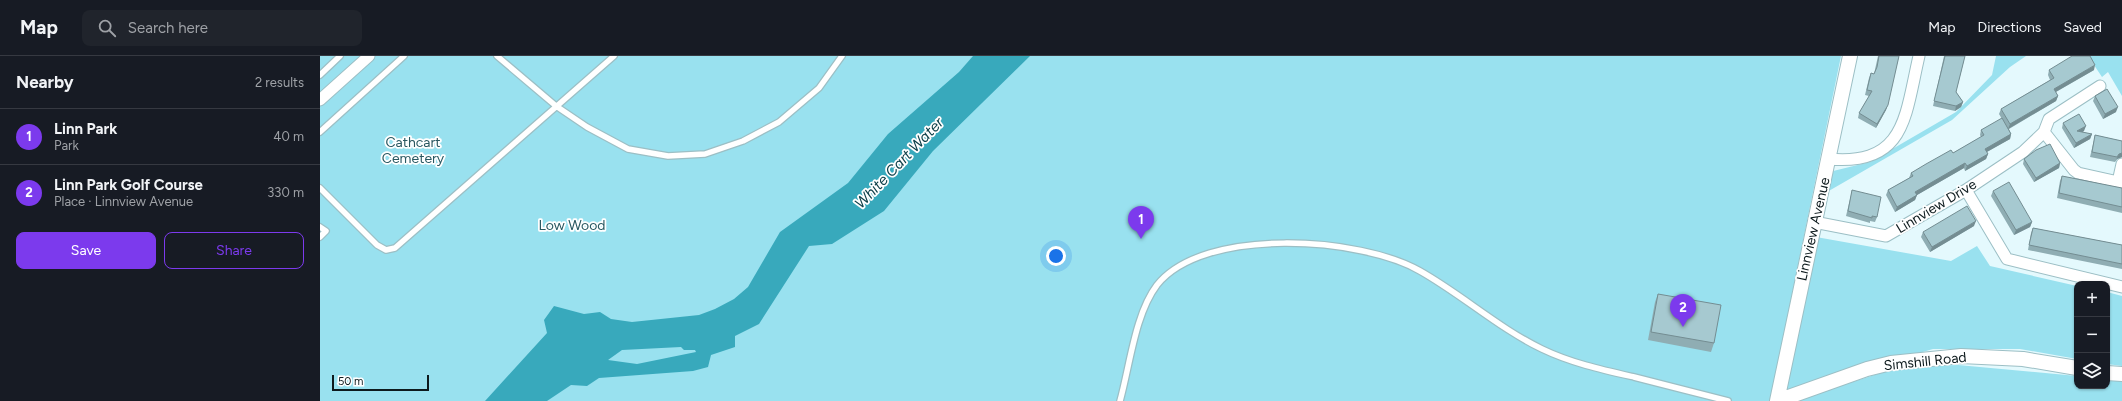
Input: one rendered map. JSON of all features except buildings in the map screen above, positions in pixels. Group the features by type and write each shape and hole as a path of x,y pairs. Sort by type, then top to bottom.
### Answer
{"street":[{"path":"320,100 369,56"},
{"name":"Linnview Avenue","path":"1777,401 1850,56"},
{"path":"1829,158 1849,160 1865,158 1882,152 1891,144 1903,125 1918,56"},
{"name":"Linnview Drive","path":"1814,222 1886,236 1966,190 2023,152 2044,132 2049,119 2100,86"},
{"path":"2044,132 2078,173 2120,182 2122,164"},
{"path":"1966,190 2007,259 2122,287"},
{"name":"Simshill Road","path":"1777,401 1866,369 1891,363 1961,356 2023,359 2074,368"},
{"path":"2110,373 2122,374"}],"lane":[{"path":"320,74 340,56"},
{"path":"320,132 404,56"},
{"path":"497,56 556,106 587,127 628,149 668,156 705,154 743,142 779,122 819,88 842,56"},
{"path":"320,188 377,245 386,250 395,248 614,56"},
{"path":"320,227 326,231 320,237"},
{"path":"1120,401 1138,325 1146,302 1158,284 1177,268 1203,254 1239,246 1274,243 1340,246 1369,251 1395,259 1420,270 1541,349 1596,369 1728,401"}],"green space":[{"path":"320,56 1841,56 1770,401 320,401"},
{"path":"1996,56 2026,56 2010,67 1952,120 1827,192 1829,172 1870,162 1956,112 1992,75"},
{"path":"2088,56 2122,56 2122,96 2108,72 2102,77"},
{"path":"1816,237 1951,261 1977,246 1990,266 2074,285 2074,358 2020,349 1933,349 1785,392"},
{"path":"2110,293 2122,296 2122,366 2110,364"},
{"path":"1958,365 2074,376 2074,389 2110,389 2110,379 2122,381 2122,401 1794,401 1899,367"}],"water":[{"name":"White Cart Water","path":"973,56 1030,56 933,151 884,211 832,244 809,246 759,324 735,336 735,347 711,355 708,367 693,371 599,378 587,386 571,385 547,401 485,401 547,333 544,320 554,306 584,314 600,312 611,319 632,322 699,315 734,299 748,287 780,232 848,183 888,134 959,72","holes":["681,347 684,350 695,350 696,352 637,364 608,360 622,350"]}],"place":[{"name":"Linn Park","path":"1141,239"},
{"name":"Linn Park Golf Course","path":"1683,327"}],"park label":[{"name":"Cathcart Cemetery","path":"413,150"},
{"name":"Low Wood","path":"572,225"}]}
